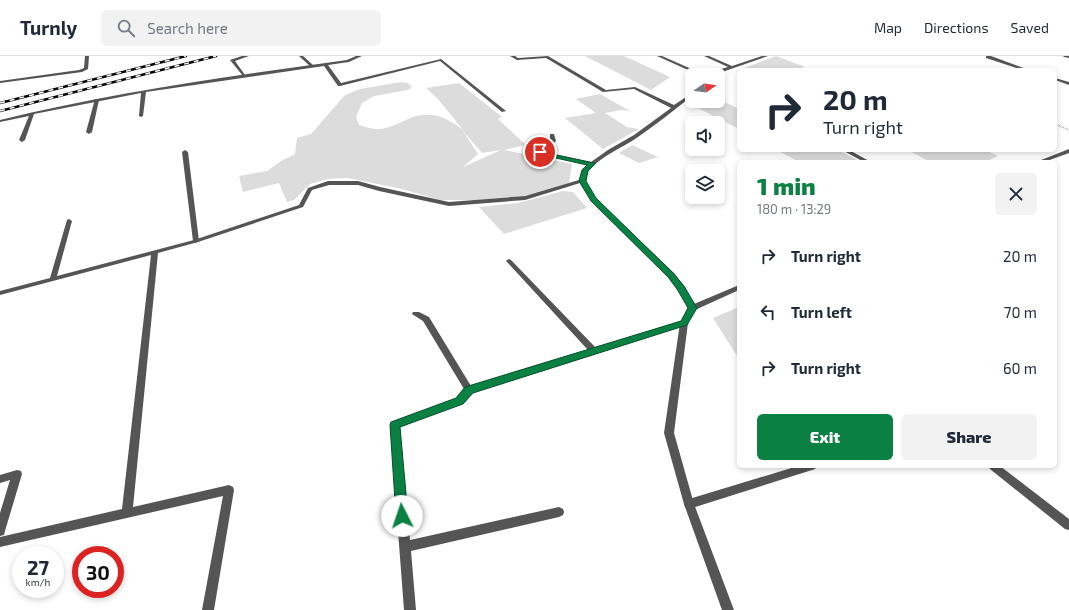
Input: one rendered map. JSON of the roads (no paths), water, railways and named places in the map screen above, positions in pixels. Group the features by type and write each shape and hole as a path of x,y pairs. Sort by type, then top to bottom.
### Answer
{"street":[{"path":"0,82 80,71 86,69 87,56"},
{"path":"243,75 232,60 247,56"},
{"path":"301,56 312,66"},
{"path":"0,121 32,113 144,91 243,75 325,64 348,60 360,56"},
{"path":"512,56 517,59 548,57 605,91 635,88 675,108"},
{"path":"659,56 687,68"},
{"path":"706,56 732,67"},
{"path":"725,69 766,56"},
{"path":"989,56 986,56 1021,68"},
{"path":"1065,56 1069,57"},
{"path":"325,64 340,85 441,60 504,111"},
{"path":"1057,80 1069,84"},
{"path":"141,116 144,91"},
{"path":"89,132 97,100"},
{"path":"685,100 636,136 610,150 592,164 585,170 582,181 594,199 671,275 681,288 692,308"},
{"path":"22,140 32,113"},
{"path":"552,136 553,141 540,152 592,164"},
{"path":"1044,160 1069,151"},
{"path":"185,152 196,241"},
{"path":"849,152 864,160"},
{"path":"0,293 196,241 301,206 310,189 328,183 358,183 449,204 525,198 582,181"},
{"path":"53,278 69,221"},
{"path":"127,513 155,252"},
{"path":"510,261 594,351"},
{"path":"728,610 689,504 669,433 684,323 692,308 737,288"},
{"path":"416,314 426,319 469,390"},
{"path":"410,610 395,425 459,401 469,390 684,323"},
{"path":"689,504 806,468"},
{"path":"996,468 1069,525"},
{"path":"0,479 17,474 0,531"},
{"path":"0,542 230,490 208,610"},
{"path":"404,547 559,512"}],"railway":[{"path":"0,103 186,56"},
{"path":"0,111 216,56"}]}
